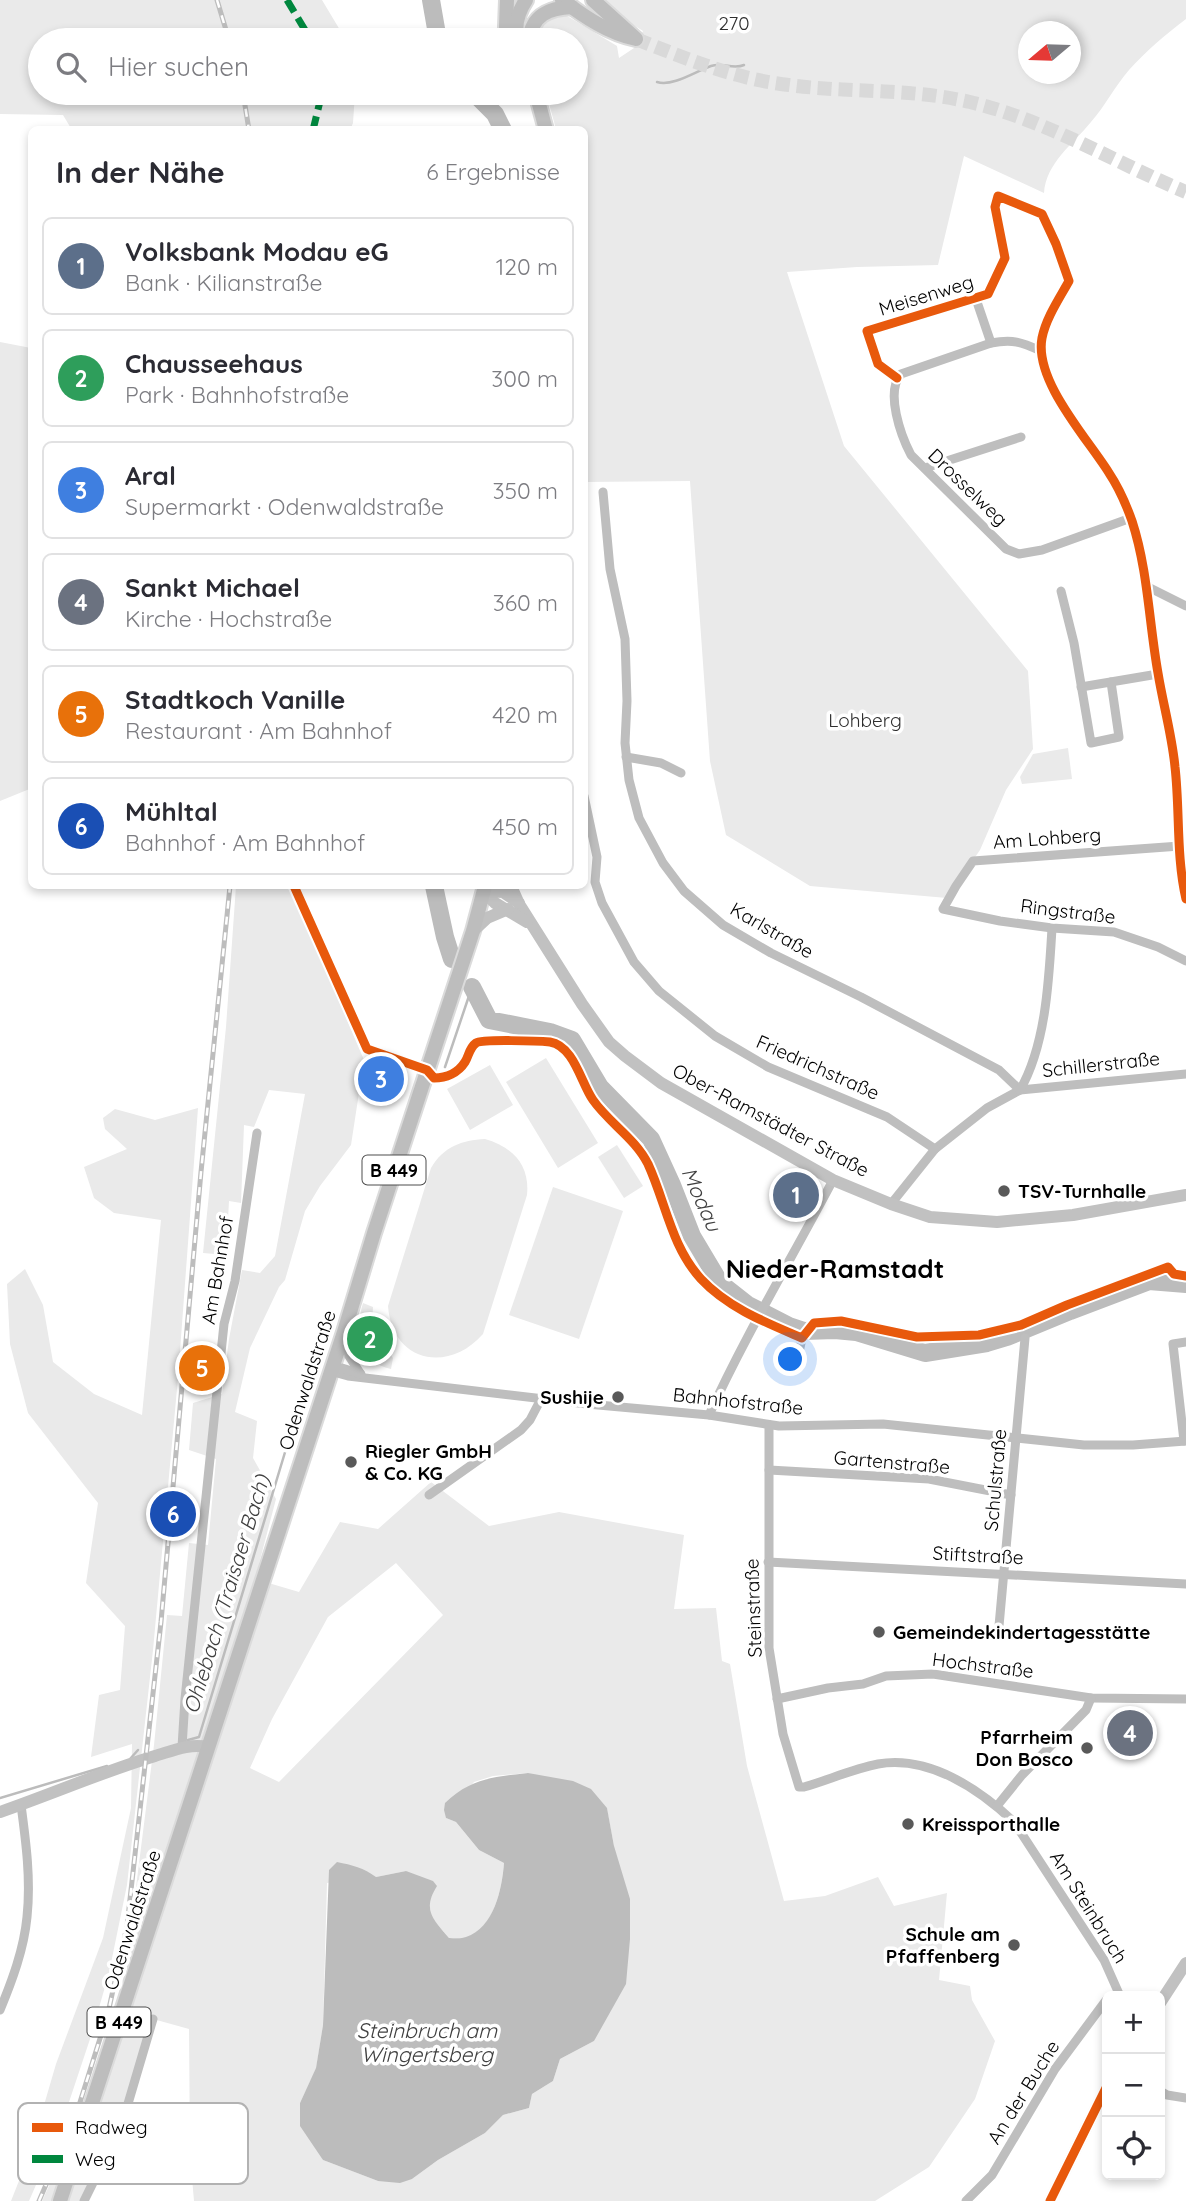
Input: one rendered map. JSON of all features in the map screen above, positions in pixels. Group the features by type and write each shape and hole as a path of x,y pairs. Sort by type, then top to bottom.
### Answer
{"main road":[{"path":"506,28 508,0"},
{"path":"516,28 517,18 526,0"},
{"path":"531,28 538,17 570,2 636,39 593,0"},
{"path":"539,105 545,126"},
{"path":"545,105 546,126"},
{"name":"Odenwaldstraße","path":"92,2103 344,1332 484,889"},
{"name":"Ober-Ramstädter Straße","path":"489,889 503,892 533,926 593,1021 609,1042 625,1056 661,1083 833,1180 930,1217 997,1222 1073,1215 1186,1195"},
{"path":"472,931 487,918 514,906 511,889"},
{"path":"0,1812 182,1747 208,1747"},
{"path":"1165,1995 1186,1963"},
{"path":"1050,2201 1102,2096"},
{"name":"Odenwaldstraße","path":"60,2201 66,2184"}],"street":[{"name":"Meisenweg","path":"897,378 878,364 867,331 988,294 1005,258 995,207 999,196 1042,214 1069,281 1044,332 1041,351"},
{"path":"976,299 991,343"},
{"path":"897,378 905,371 991,343 1019,341 1041,351 1049,380 1071,421 1109,472 1121,493 1131,518 1146,586 1158,674 1175,765 1186,899"},
{"name":"Drosselweg","path":"897,378 894,406 911,455 1006,549 1019,554 1042,550 1131,518"},
{"path":"925,468 1021,437"},
{"name":"Karlstraße","path":"603,492 610,569 625,639 626,757 629,780 639,818 663,863 684,891 723,925 999,1070 1020,1090"},
{"path":"1146,586 1186,606"},
{"path":"1061,591 1074,643 1091,743 1119,737 1111,682"},
{"path":"1081,687 1158,674"},
{"path":"626,757 661,763 681,774"},
{"name":"Friedrichstraße","path":"588,815 597,857 595,882 602,903 634,962 659,991 715,1036 768,1068 887,1117 935,1149"},
{"name":"Am Lohberg","path":"943,909 973,861 1180,846"},
{"name":"Ringstraße","path":"943,909 1052,928 1114,932 1158,947 1186,961"},
{"path":"891,1204 935,1149 987,1108 1020,1090 1029,1075 1040,1033 1052,928"},
{"name":"Schillerstraße","path":"1020,1090 1186,1074"},
{"name":"Am Bahnhof","path":"182,1747 224,1324 235,1281 257,1133"},
{"path":"709,1415 757,1318 833,1180"},
{"path":"757,1318 802,1338 797,1362"},
{"path":"344,1332 349,1356 360,1373"},
{"name":"Schulstraße","path":"999,1626 1025,1338"},
{"path":"1185,1441 1173,1344 1186,1342"},
{"name":"Bahnhofstraße","path":"330,1371 342,1368 372,1378"},
{"name":"Bahnhofstraße","path":"330,1371 348,1376 541,1399 709,1415 769,1425 883,1424 1084,1445 1185,1441"},
{"path":"429,1495 521,1430 530,1420 541,1399"},
{"name":"Steinstraße","path":"769,1425 769,1648 783,1734 799,1787"},
{"name":"Gartenstraße","path":"769,1470 929,1479 1011,1495"},
{"name":"Stiftstraße","path":"768,1562 1186,1584"},
{"name":"Hochstraße","path":"777,1699 863,1684 886,1676 933,1674 1091,1698 1186,1699"},
{"path":"997,1806 1086,1710 1091,1698"},
{"name":"Am Steinbruch","path":"799,1787 876,1765 911,1764 931,1768 963,1784 997,1806 1014,1822 1104,1960 1116,1991"},
{"path":"1,2004 20,1953 27,1917 28,1860 21,1805"},
{"name":"An der Buche","path":"966,2201 992,2175 1055,2069 1102,2006"},
{"path":"128,2103 153,2019"},
{"path":"1165,2094 1186,2098"},
{"path":"84,2201 92,2184"}],"green space":[{"path":"0,0 322,0 339,28 28,28 28,105 354,105 352,126 70,126 63,115 0,114"},
{"path":"599,0 1186,0 1186,19 1149,49 1124,76 1096,116 1055,163 1044,193 964,156 938,265 787,272 844,446 1028,671 1033,749 1006,790 980,850 947,898 810,886 726,835 710,761 690,481 588,482 588,126 555,126 549,105 588,105 588,28 617,46 619,58 634,48 643,31"},
{"path":"564,14 587,28 538,28 541,19"},
{"path":"0,342 28,347 28,790 0,801"},
{"path":"1068,748 1072,779 1022,784 1020,777 1033,754"},
{"path":"236,889 291,889 364,1060 351,1145 305,1211 285,1280 279,1287 250,1348 235,1412 257,1421 253,1458 276,1499 255,1579 299,1592 340,1522 378,1529 431,1482 489,1526 559,1512 684,1535 674,1609 716,1608 722,1661 730,1664 747,1766 784,1901 825,1896 878,1877 894,1906 947,1893 939,1980 970,1986 972,2000 995,2041 975,2099 929,2167 875,2201 194,2201 193,2184 248,2184 248,2103 190,2103 189,2029 153,2019 128,2103 85,2103 125,1974 154,1745 167,1615 182,1616 189,1543 208,1545 216,1459 189,1450 193,1403 222,1394 242,1270 260,1273 275,1256 305,1094 269,1090 254,1127 244,1125 241,1203 229,1201 226,1255 203,1253 226,1027","holes":["396,1563 443,1615 279,1782 250,1768 272,1719 328,1617","528,1773 607,1809 614,1846 594,2041 560,2059 553,2081 532,2094 529,2108 503,2115 485,2133 438,2160 412,2179 378,2181 323,2160 300,2103 316,2069 323,2025 327,1883 406,1871 429,1898 431,1917 449,1938 466,1938 476,1933 490,1917 501,1884 504,1863 479,1850 456,1822 446,1818 474,1782 493,1776"]},
{"path":"546,1058 598,1143 558,1168 506,1082"},
{"path":"490,1065 513,1105 470,1130 447,1089"},
{"path":"198,1108 178,1378 153,1650 127,1885 109,1973 69,2103 45,2103 56,2064 103,1938 131,1808 132,1744 91,1757 99,1695 120,1690 125,1626 86,1583 98,1503 28,1413 10,1344 7,1284 25,1269 43,1305 53,1362 94,1394 142,1415 161,1220 114,1213 94,1198 84,1167 127,1149 105,1129 103,1118 115,1109 155,1120"},
{"path":"485,1139 504,1147 518,1159 526,1175 527,1195 483,1334 469,1347 454,1354 424,1356 411,1350 400,1340 392,1325 388,1306 431,1168 441,1155 454,1146"},
{"path":"617,1145 643,1186 624,1198 598,1157"},
{"path":"553,1187 623,1211 579,1339 509,1315"},
{"path":"363,1303 373,1307 375,1328 393,1358 391,1369 372,1360 362,1343 360,1323"},
{"path":"18,2183 36,2184 29,2201 11,2201"},
{"path":"50,2184 92,2184 84,2201 42,2201"}],"water":[{"name":"Steinbruch am Wingertsberg","path":"528,1773 573,1781 591,1789 607,1808 614,1846 630,1899 626,1984 594,2041 560,2059 553,2081 532,2094 529,2108 503,2115 485,2133 438,2160 412,2179 400,2183 378,2181 323,2160 300,2126 300,2103 316,2068 323,2025 329,1870 337,1862 358,1867 376,1877 406,1871 433,1881 437,1886 430,1902 434,1920 449,1938 466,1937 476,1932 490,1916 501,1884 504,1863 479,1850 456,1822 446,1818 445,1803 464,1788 484,1780"}],"waterway":[{"name":"Modau","path":"431,0 436,28"},
{"path":"657,82 677,80 715,65 744,65"},
{"name":"Modau","path":"486,105 501,126"},
{"name":"Modau","path":"435,889 452,959"},
{"name":"Ohlebach (Traisaer Bach)","path":"445,1067 472,987"},
{"name":"Modau","path":"472,987 489,1020 550,1032 572,1040 600,1087 651,1139 692,1236 720,1283 748,1305 789,1326 804,1331 856,1332 925,1353 1007,1337 1149,1281 1186,1284"},
{"name":"Ohlebach (Traisaer Bach)","path":"316,1348 322,1330 327,1328"},
{"name":"Ohlebach (Traisaer Bach)","path":"188,1740 199,1737 286,1449"},
{"name":"Ohlebach (Traisaer Bach)","path":"130,1759 138,1750"},
{"name":"Ohlebach (Traisaer Bach)","path":"0,1798 107,1766"}],"tunnel":[{"path":"636,39 711,67 769,82 925,95 970,102 1053,130 1186,192"}],"railway":[{"path":"217,0 225,28"},
{"path":"245,105 248,126"},
{"path":"80,2103 108,2013 127,1926 161,1622 201,1172 230,889"},
{"path":"39,2201 46,2184"}],"marked path":[{"path":"287,0 304,28"},
{"path":"314,126 319,105"}],"cycle path":[{"path":"897,378 878,364 867,331 988,294 1005,258 995,207 998,196 1042,214 1069,281 1046,323 1042,338 1042,355 1054,391 1119,490 1137,540 1174,755 1181,866 1186,899"},
{"path":"295,889 367,1049 427,1070 434,1078 447,1076 459,1069 476,1043 535,1041 558,1045 571,1058 593,1100 643,1155 683,1253 701,1279 723,1298 775,1327 802,1338 814,1323 841,1321 917,1337 979,1335 1021,1325 1168,1267 1174,1274 1186,1276"},
{"path":"1050,2201 1102,2096"}],"place":[{"name":"Aral","path":"381,1079"},
{"name":"TSV-Turnhalle","path":"1004,1191"},
{"name":"Volksbank Modau eG","path":"796,1195"},
{"name":"Chausseehaus","path":"370,1339"},
{"name":"Stadtkoch Vanille","path":"202,1368"},
{"name":"Sushije","path":"618,1397"},
{"name":"Riegler GmbH & Co. KG","path":"351,1462"},
{"name":"Mühltal","path":"173,1514"},
{"name":"Gemeindekindertagesstätte","path":"879,1632"},
{"name":"Sankt Michael","path":"1130,1733"},
{"name":"Pfarrheim Don Bosco","path":"1087,1748"},
{"name":"Kreissporthalle","path":"908,1824"},
{"name":"Schule am Pfaffenberg","path":"1014,1945"}],"district":[{"name":"Nieder-Ramstadt","path":"835,1268"}],"park label":[{"name":"270","path":"734,23"},
{"name":"Lohberg","path":"865,720"}]}
